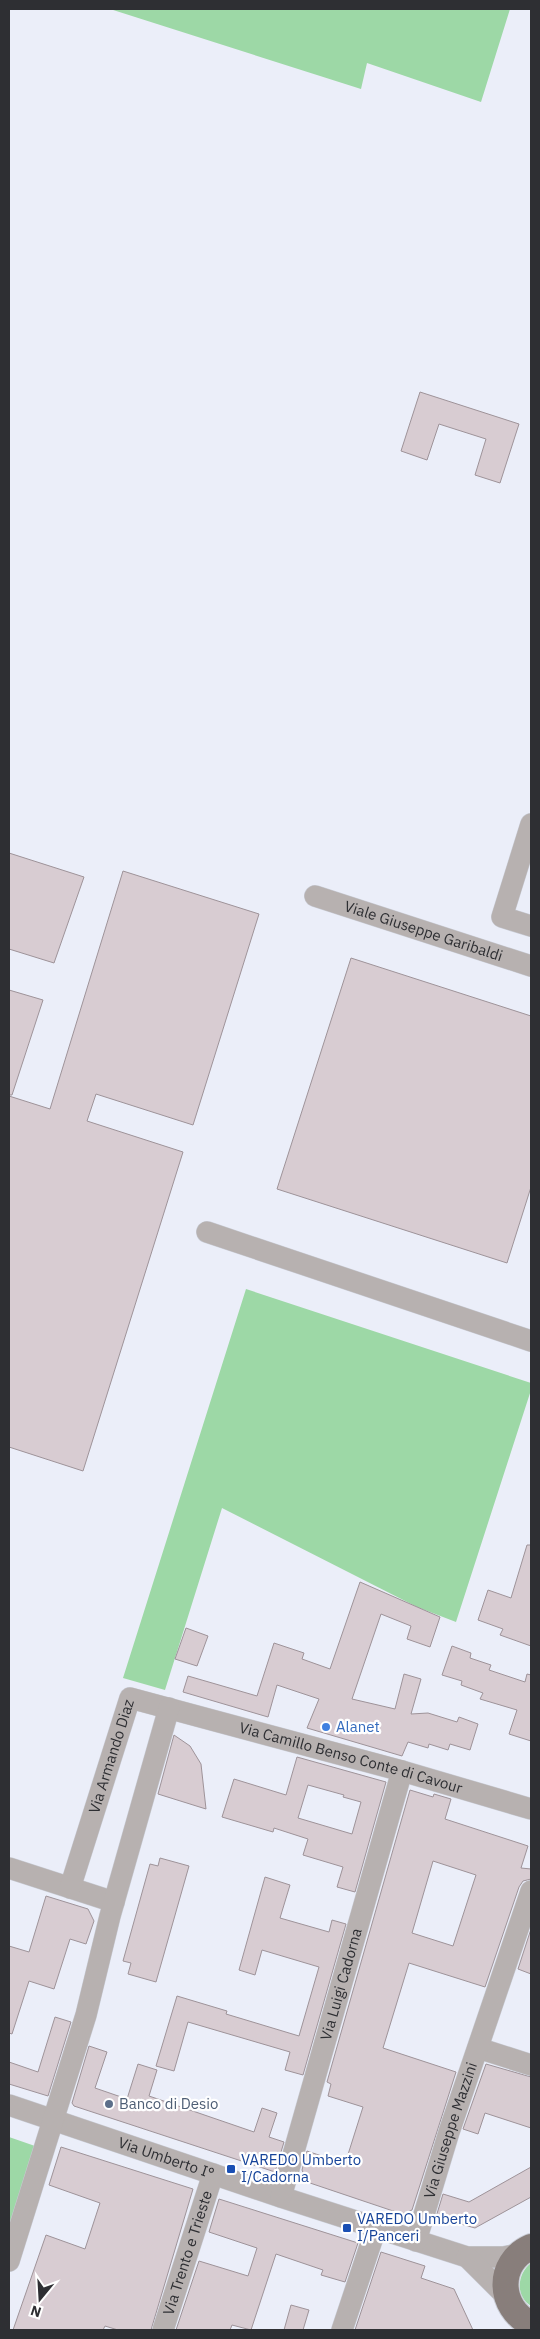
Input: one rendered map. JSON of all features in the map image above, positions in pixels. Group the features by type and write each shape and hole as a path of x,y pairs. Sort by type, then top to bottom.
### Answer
{"main road":[{"path":"519,2316 507,2273 526,2251"}],"street":[{"path":"531,824 502,917 531,926"},
{"name":"Viale Giuseppe Garibaldi","path":"315,896 531,966"},
{"path":"206,1232 531,1341"},
{"name":"Via Armando Diaz","path":"70,1888 130,1698 169,1708"},
{"path":"9,2261 86,2015 114,1902 169,1708"},
{"name":"Via Camillo Benso Conte di Cavour","path":"169,1708 402,1771 531,1809"},
{"name":"Via Luigi Cadorna","path":"281,2197 402,1771"},
{"path":"9,1868 114,1902"},
{"name":"Via Giuseppe Mazzini","path":"416,2240 531,1891"},
{"name":"Via Giuseppe Mazzini","path":"478,2048 531,2065"},
{"name":"Via Umberto I°","path":"9,2105 281,2197 467,2257"},
{"name":"Via Trento e Trieste","path":"163,2330 213,2174"},
{"path":"342,2330 376,2228"},
{"path":"467,2257 503,2257 526,2251"},
{"path":"467,2257 519,2316"}],"green space":[{"path":"110,9 510,9 481,102 367,63 361,89"},
{"path":"246,1289 531,1383 531,1390 456,1622 417,1607 222,1508 165,1690 123,1678"},
{"path":"9,2137 35,2146 9,2226"},
{"path":"531,2263 531,2306 522,2297 520,2285 523,2273"}],"building":[{"path":"420,392 519,424 500,483 475,475 486,439 439,424 427,460 401,451"},
{"path":"9,853 84,877 54,963 9,949"},
{"path":"123,871 259,914 193,1125 96,1094 87,1121 183,1152 83,1471 9,1447 9,1096 50,1109"},
{"path":"351,958 531,1016 531,1187 507,1263 277,1189"},
{"path":"9,990 43,1000 12,1095 9,1095"},
{"path":"527,1545 531,1545 531,1646 500,1635 503,1629 478,1620 488,1590 511,1598"},
{"path":"360,1582 440,1617 430,1647 407,1639 411,1626 381,1614 352,1699 395,1709 404,1674 421,1679 411,1714 428,1713 457,1722 459,1717 478,1724 470,1750 450,1744 448,1750 429,1744 428,1748 408,1742 402,1756 307,1728 319,1699 277,1685 268,1717 183,1692 188,1676 257,1696 274,1643 304,1653 302,1659 330,1669"},
{"path":"186,1628 208,1636 197,1666 175,1659"},
{"path":"452,1646 471,1653 470,1658 491,1665 489,1670 525,1682 527,1674 531,1675 531,1741 509,1734 517,1710 480,1699 483,1693 461,1685 462,1681 442,1675"},
{"path":"174,1735 190,1746 201,1764 206,1809 158,1794"},
{"path":"297,1757 386,1782 355,1892 337,1887 343,1867 303,1855 308,1839 274,1828 273,1832 222,1817 234,1779 286,1795","holes":["308,1785 344,1795 343,1797 361,1802 352,1834 298,1818"]},
{"path":"410,1790 433,1797 434,1794 451,1799 445,1819 528,1846 521,1868 531,1869 531,1879 523,1881 519,1887 485,1987 409,1963 383,2048 456,2072 412,2210 402,2214 307,2182 302,2170 307,2151 345,2164 363,2107 328,2096 331,2084 327,2082","holes":["433,1861 476,1875 453,1946 412,1933"]},
{"path":"160,1858 189,1866 156,1982 128,1974 131,1963 123,1961 150,1864 158,1866"},
{"path":"265,1877 290,1885 280,1918 329,1932 332,1920 346,1924 303,2075 285,2070 290,2052 188,2022 174,2071 156,2066 177,1996 227,2011 226,2014 299,2036 319,1967 262,1950 255,1975 239,1970"},
{"path":"46,1896 88,1909 94,1921 86,1944 70,1939 54,1989 29,1981 12,2034 9,2033 9,1946 29,1952"},
{"path":"531,1929 531,1974 518,1969"},
{"path":"55,2017 71,2022 48,2096 9,2084 9,2062 38,2072"},
{"path":"89,2046 107,2052 95,2088 127,2099 138,2064 157,2070 149,2096 254,2132 262,2108 277,2113 269,2137 284,2142 275,2172 74,2106 72,2103"},
{"path":"486,2064 531,2077 531,2128 485,2113 478,2134 463,2129"},
{"path":"61,2147 193,2189 151,2330 118,2330 105,2326 103,2330 13,2330 46,2235 85,2249 100,2203 49,2185"},
{"path":"531,2167 531,2197 475,2228 436,2217 443,2194 469,2202"},
{"path":"219,2199 358,2243 345,2282 321,2275 323,2270 276,2254 251,2330 232,2325 230,2330 176,2330 199,2261 248,2276 257,2248 209,2232"},
{"path":"381,2252 425,2266 421,2278 454,2289 473,2330 355,2330"},
{"path":"291,2305 309,2310 303,2330 284,2330"}],"place":[{"name":"Alanet","path":"326,1727"},
{"name":"Banco di Desio","path":"109,2104"},
{"name":"VAREDO Umberto I/Cadorna","path":"231,2169"},
{"name":"VAREDO Umberto I/Panceri","path":"347,2228"}]}
